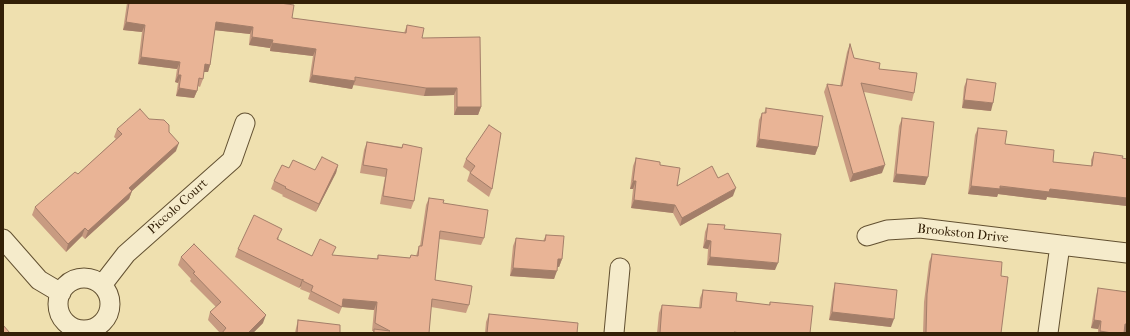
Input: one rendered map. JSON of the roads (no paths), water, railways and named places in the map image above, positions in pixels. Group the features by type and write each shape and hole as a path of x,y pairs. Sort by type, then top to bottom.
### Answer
{"street":[{"name":"Piccolo Court","path":"102,285 126,254 232,160 245,123"},
{"name":"Brookston Drive","path":"867,236 887,230 920,228 1127,253"},
{"path":"3,240 39,280 61,293"},
{"path":"1048,333 1060,245"},
{"path":"614,333 620,268"},
{"path":"79,278 95,280 102,285 107,290 111,305 105,320 104,329 75,329 68,324 62,317 59,309 58,301 61,293 65,286 79,278"}]}
